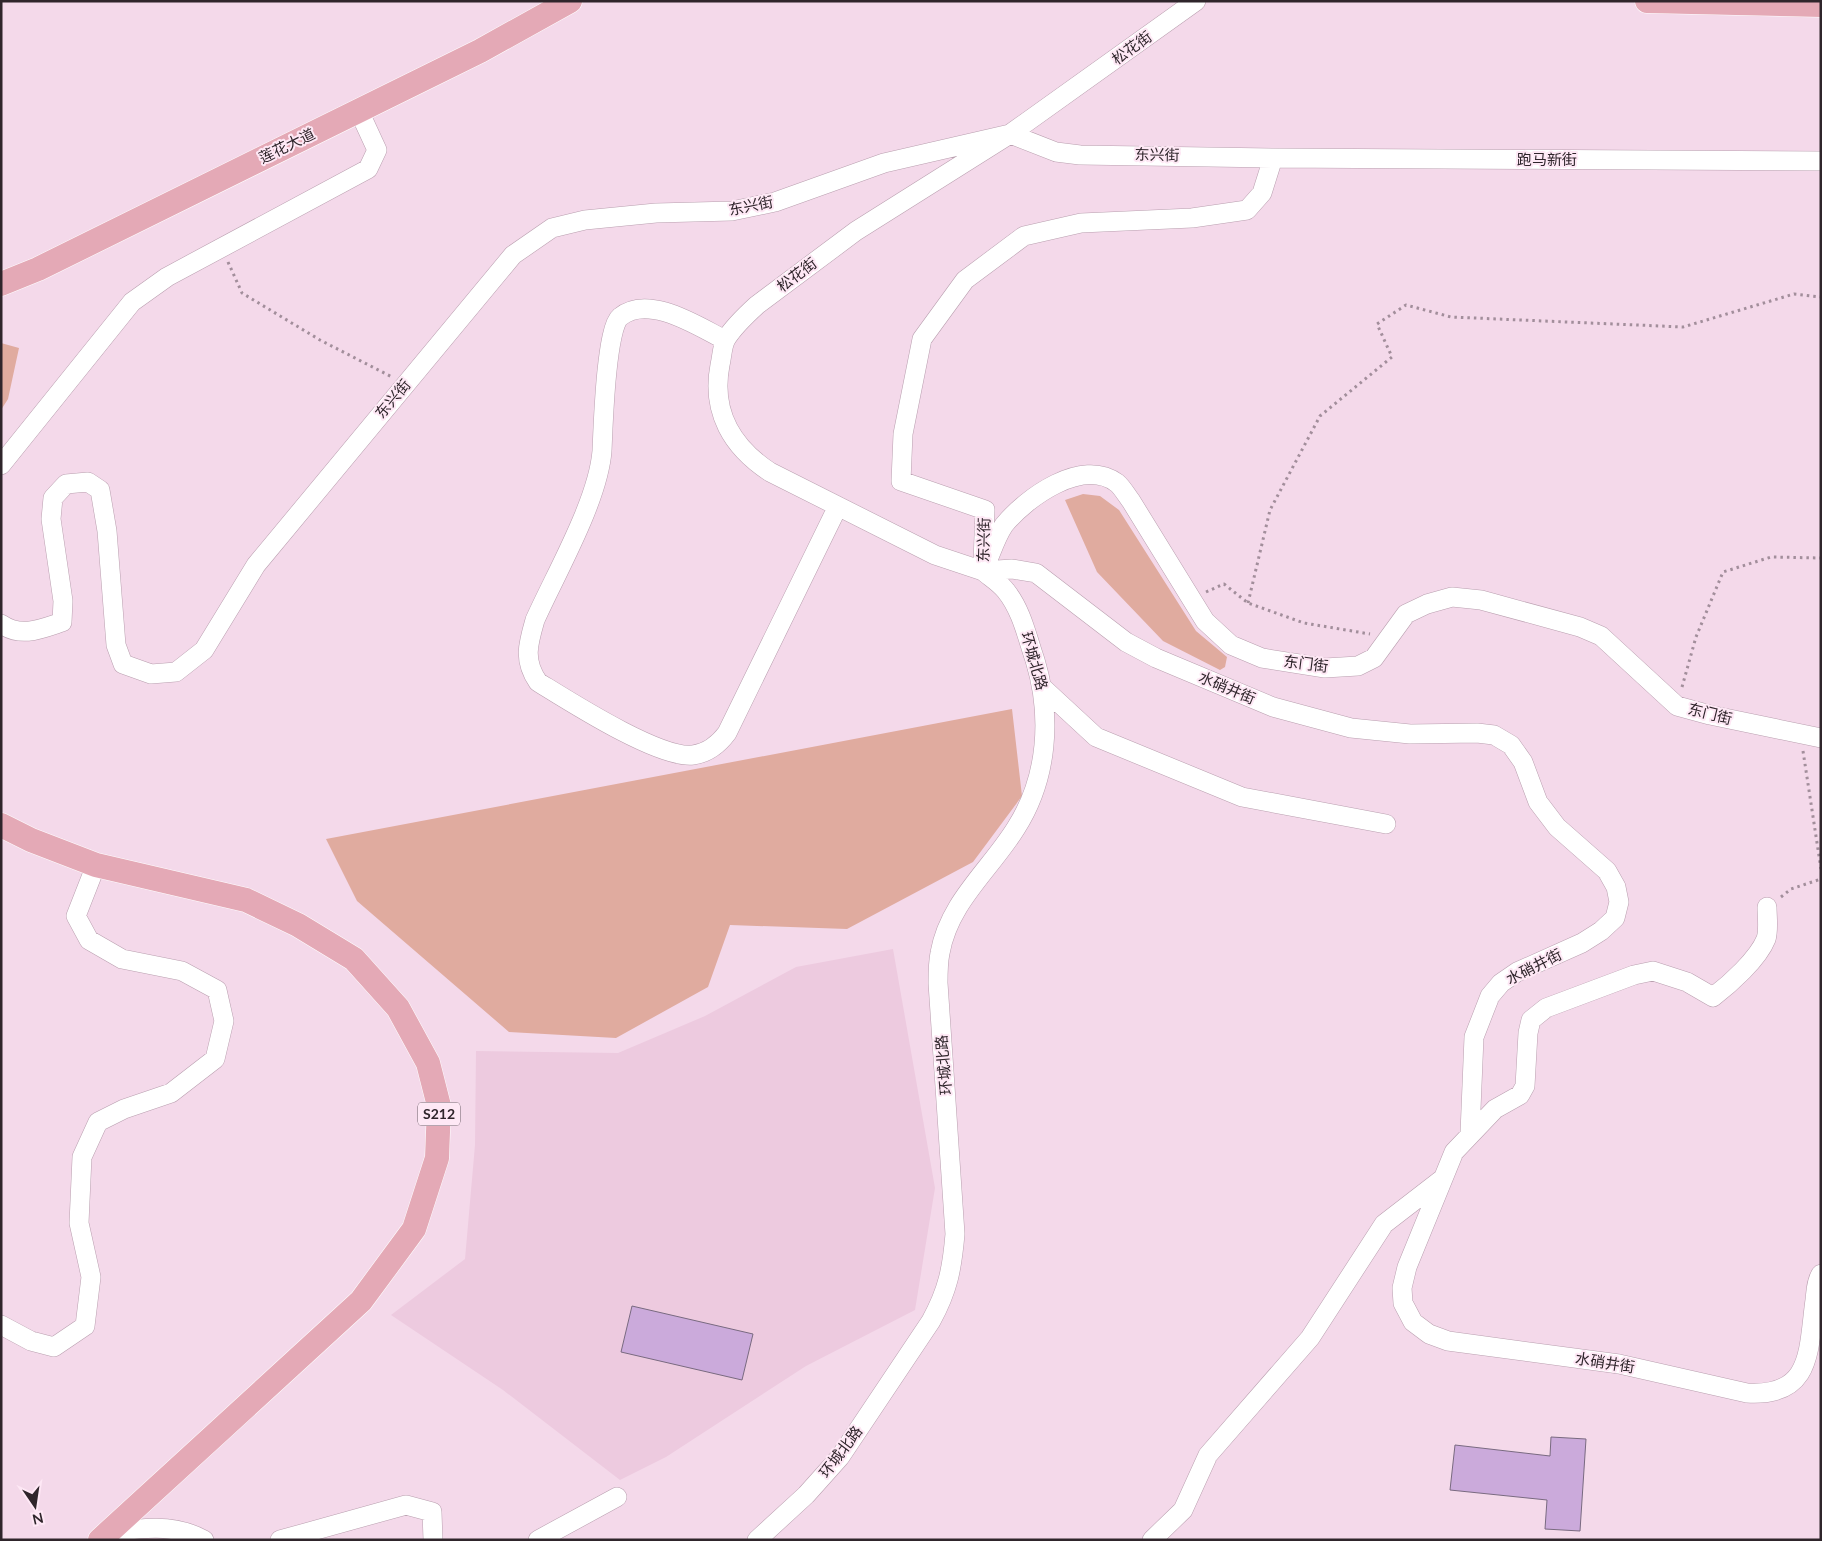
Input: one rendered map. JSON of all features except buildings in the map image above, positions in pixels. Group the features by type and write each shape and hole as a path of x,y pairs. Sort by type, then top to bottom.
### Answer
{"main road":[{"name":"莲花大道","path":"1,284 38,269 480,51 570,1"},
{"path":"1648,1 1821,5"},
{"name":"S212","path":"1,825 31,840 96,865 246,900 298,925 354,959 398,1008 428,1064 439,1106 437,1158 414,1229 361,1301 104,1536"}],"street":[{"name":"松花街","path":"983,571 935,556 770,472 751,459 737,443 726,423 719,399 718,378 725,340 743,318 757,305 856,232 1010,134 1196,1"},
{"path":"1,465 132,302 167,277 368,169 377,150 359,111"},
{"name":"东兴街","path":"1,624 9,630 34,632 62,622 63,601 51,519 53,498 66,484 88,482 100,490 107,531 116,644 123,664 151,674 176,672 204,650 256,565 513,256 552,228 585,220 656,213 732,211 775,202 884,163 1010,134 1056,152 1080,155 1273,158 1262,193 1247,210 1192,218 1081,223 1024,236 965,280 922,339 903,434 901,481 985,510 983,571"},
{"name":"跑马新街","path":"1273,158 1821,161"},
{"path":"725,340 670,313 654,309 631,312 620,317 614,325 607,375 602,455 596,483 535,620 528,643 527,658 530,671 538,682 631,736 675,753 692,755 704,752 718,745 727,733 838,506"},
{"name":"东门街","path":"983,571 1003,526 1026,503 1066,479 1084,475 1100,475 1118,483 1131,501 1205,621 1232,645 1262,658 1325,668 1358,666 1374,658 1406,614 1427,604 1452,597 1480,600 1580,627 1600,636 1677,706 1710,715 1821,738"},
{"name":"水硝井街","path":"983,571 1012,569 1036,573 1126,642 1156,658 1273,708 1351,728 1410,734 1477,733 1494,735 1510,745 1523,762 1538,802 1557,827 1607,871 1616,886 1619,902 1615,918 1601,931 1582,943 1517,972 1501,983 1490,996 1474,1037 1470,1133 1454,1152 1406,1267 1402,1288 1403,1303 1413,1322 1429,1334 1448,1341 1619,1364 1747,1393 1768,1394 1787,1386 1802,1373 1808,1353 1821,1274"},
{"name":"环城北路","path":"757,1540 806,1495 840,1457 944,1297 952,1272 955,1234 938,984 939,954 947,926 961,900 1016,829 1031,802 1043,761 1045,727 1044,688 1020,614 1006,590 983,571"},
{"path":"1044,688 1096,737 1242,797 1386,824"},
{"path":"1,1325 31,1341 54,1347 85,1326 91,1277 79,1223 82,1157 98,1122 124,1109 170,1093 216,1059 224,1021 217,990 182,971 122,959 89,940 76,916 96,865"},
{"path":"1470,1133 1495,1109 1520,1095 1525,1086 1528,1033 1531,1020 1546,1008 1634,975 1653,971 1687,982 1713,997 1729,984 1754,957 1766,938 1767,907"},
{"path":"1152,1540 1183,1510 1208,1456 1310,1338 1384,1224 1441,1180"},
{"path":"538,1540 617,1498"},
{"path":"280,1540 406,1505 432,1512 433,1540"},
{"path":"104,1536 143,1527 188,1531 204,1540"}],"path":[{"path":"222,247 242,294 320,340 405,384"},
{"path":"1248,603 1270,510 1320,416 1392,357 1377,324 1406,306 1451,318 1683,327 1794,294 1821,297"},
{"path":"1677,706 1696,637 1723,572 1771,557 1821,558"},
{"path":"1192,598 1224,584 1248,603 1304,623 1378,635 1395,631"},
{"path":"1800,734 1821,869"},
{"path":"1767,907 1791,890 1821,879"}],"shaded area":[{"path":"1,343 19,348 8,399 1,410"},
{"path":"1083,494 1100,496 1119,510 1196,631 1227,657 1225,667 1220,670 1163,641 1097,572 1065,500"},
{"path":"1012,709 1022,796 973,862 847,929 730,925 708,987 616,1038 509,1032 357,901 326,839"},
{"path":"893,949 935,1188 915,1310 806,1366 666,1457 620,1480 503,1390 391,1315 465,1259 475,1145 476,1051 618,1053 705,1016 796,967"}]}
